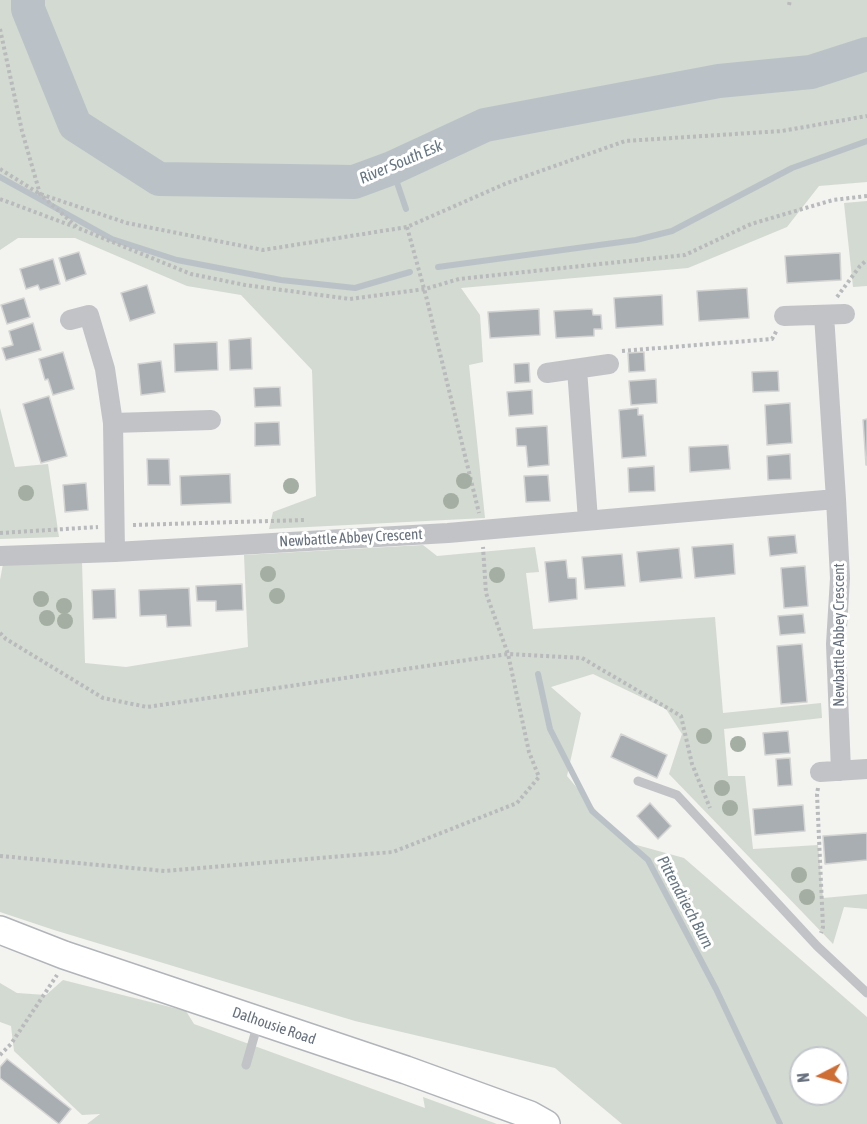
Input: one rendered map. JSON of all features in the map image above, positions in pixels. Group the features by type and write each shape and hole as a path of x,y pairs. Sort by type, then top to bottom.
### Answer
{"main road":[{"name":"Dalhousie Road","path":"0,930 64,955 406,1070 530,1115 546,1124"}],"street":[{"path":"784,316 845,314"},
{"path":"70,320 89,315 105,369 113,423 115,552"},
{"name":"Newbattle Abbey Crescent","path":"824,315 840,578 836,644 841,771"},
{"path":"547,373 609,364"},
{"path":"577,369 588,520"},
{"path":"113,423 211,420"},
{"name":"Newbattle Abbey Crescent","path":"0,556 115,552 483,518 588,520 836,499"},
{"path":"820,772 867,769"}],"lane":[{"path":"638,782 677,795 817,946 867,993"},
{"path":"246,1065 259,1020"}],"path":[{"path":"0,29 22,132 41,195"},
{"path":"41,195 127,223 263,250 407,227 507,183 625,141 783,130 867,116"},
{"path":"0,169 41,195 78,228"},
{"path":"0,199 191,274 245,285 350,299 425,289 459,279 685,255 750,224 833,200 867,196"},
{"path":"0,856 165,871 393,852 517,804 539,777 529,752 508,654 486,593 483,518 407,227"},
{"path":"824,315 860,266 867,260"},
{"path":"609,364 623,350 772,339 784,316"},
{"path":"0,532 315,520"},
{"path":"0,633 6,639 103,698 147,707 508,654 582,658 681,716 692,764 711,811"},
{"path":"817,946 823,927 817,794 820,772"},
{"path":"0,1055 11,1044 59,973"}],"shaded area":[{"path":"0,0 867,0 867,182 819,186 787,227 688,268 461,288 480,315 483,362 469,365 485,518 269,529 273,512 316,496 312,370 241,295 187,286 75,238 18,238 0,250"},
{"path":"867,201 867,286 853,287 844,203"},
{"path":"0,408 15,467 48,464 59,537 0,539"},
{"path":"423,545 437,556 535,547 539,572 526,573 533,629 715,617 723,713 821,703 822,718 724,729 728,776 745,776 753,849 818,845 823,898 867,894 867,909 844,907 833,944 669,774 682,734 666,709 593,674 551,687 581,713 567,776 622,841 684,858 867,1017 867,1124 622,1124 555,1068 355,1021 0,912 0,580 3,564 82,562 85,663 126,667 248,647 244,555"},
{"path":"63,980 186,1011 194,1024 425,1108 423,1097 497,1124 87,1124 100,1114 82,1115 14,1051 11,1026 0,1022 0,983 17,993 46,995"}],"building":[{"path":"79,252 86,274 66,281 59,258"},
{"path":"840,253 841,280 787,283 785,256"},
{"path":"53,259 60,284 40,290 38,285 26,289 20,269"},
{"path":"147,285 155,313 130,321 121,293"},
{"path":"747,288 749,318 699,321 697,291"},
{"path":"662,295 663,325 616,328 614,298"},
{"path":"24,298 30,317 7,324 1,305"},
{"path":"539,309 540,335 490,338 488,312"},
{"path":"592,309 593,315 601,315 602,329 594,329 594,336 556,338 554,311"},
{"path":"33,323 41,350 6,360 2,348 13,345 9,331"},
{"path":"251,338 252,369 230,370 229,340"},
{"path":"217,342 218,370 175,372 174,344"},
{"path":"63,352 74,389 53,395 48,379 45,380 39,359"},
{"path":"644,352 645,371 629,372 628,353"},
{"path":"161,361 165,392 141,395 138,364"},
{"path":"529,363 530,382 515,383 514,364"},
{"path":"778,371 779,391 753,392 752,372"},
{"path":"656,379 657,403 631,405 629,381"},
{"path":"280,387 281,406 255,407 254,388"},
{"path":"532,390 533,414 509,416 507,392"},
{"path":"49,396 67,456 41,463 23,404"},
{"path":"790,403 792,443 767,445 765,405"},
{"path":"638,408 638,415 643,415 646,456 622,458 619,410"},
{"path":"867,419 867,465 866,465 863,420"},
{"path":"279,422 280,445 255,446 255,423"},
{"path":"547,426 549,465 528,467 526,446 517,446 516,428"},
{"path":"728,445 730,469 690,472 689,447"},
{"path":"790,454 791,479 768,480 767,456"},
{"path":"147,459 169,459 170,485 148,485"},
{"path":"654,466 655,491 629,492 628,468"},
{"path":"230,474 231,503 181,505 180,476"},
{"path":"548,475 550,501 526,502 524,476"},
{"path":"86,483 88,510 65,512 63,485"},
{"path":"795,535 797,553 770,556 768,537"},
{"path":"733,544 735,574 695,578 692,547"},
{"path":"679,548 682,578 640,582 637,552"},
{"path":"622,554 625,586 585,589 582,557"},
{"path":"566,560 568,578 576,578 577,599 549,602 545,562"},
{"path":"805,566 808,606 784,608 781,568"},
{"path":"242,584 243,610 216,611 216,601 197,601 196,586"},
{"path":"189,588 191,626 167,627 166,615 140,616 139,590"},
{"path":"115,589 116,618 93,619 92,590"},
{"path":"803,614 805,633 780,635 778,616"},
{"path":"802,644 807,702 781,704 777,646"},
{"path":"788,731 790,753 765,755 763,733"},
{"path":"621,734 667,755 657,778 611,757"},
{"path":"790,758 792,785 778,786 776,759"},
{"path":"650,803 671,826 658,839 637,816"},
{"path":"803,805 805,831 755,835 753,809"},
{"path":"867,833 867,860 825,864 823,836"},
{"path":"7,1059 71,1109 59,1124 0,1078 0,1067"}],"waterway":[{"name":"River South Esk","path":"28,0 28,9 75,125 159,179 354,182 392,168 485,125 719,81 811,72 867,54"},
{"path":"438,267 636,240 672,231 792,168 867,141"},
{"name":"Pittendriech Burn","path":"392,168 406,209"},
{"path":"0,177 112,239 177,260 281,280 355,288 410,272"},
{"name":"Pittendriech Burn","path":"538,674 550,729 592,811 648,860 716,989 780,1124"}]}
